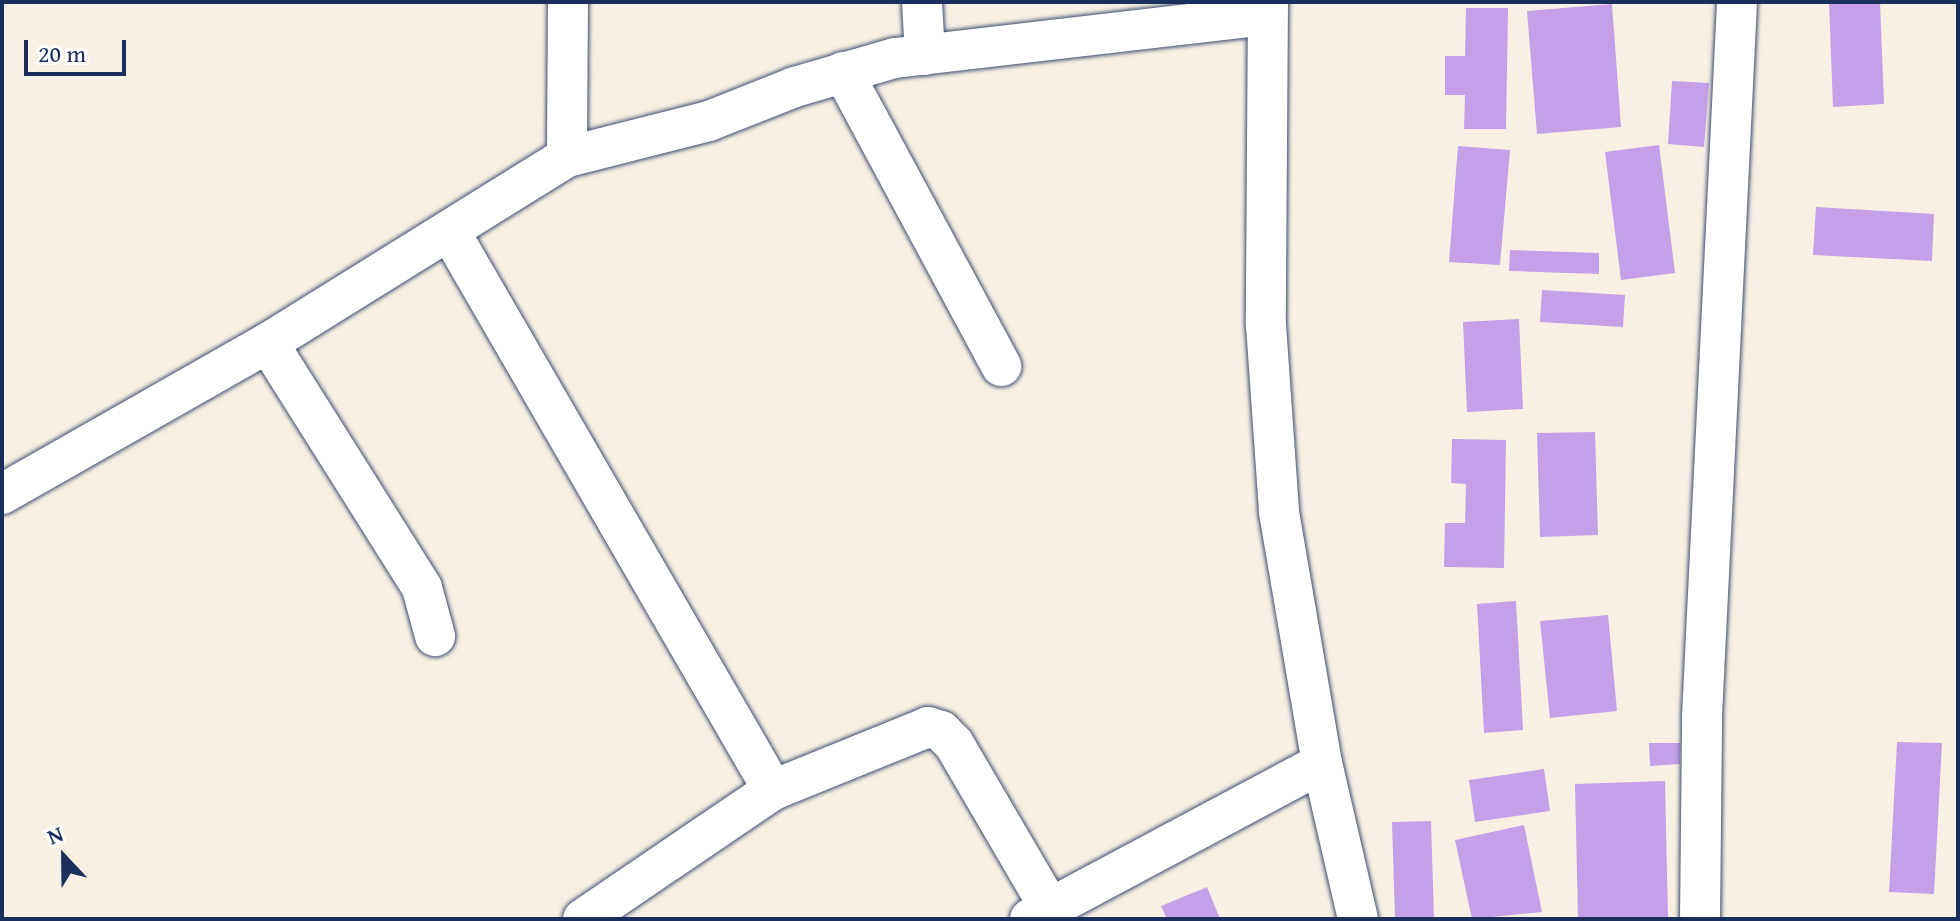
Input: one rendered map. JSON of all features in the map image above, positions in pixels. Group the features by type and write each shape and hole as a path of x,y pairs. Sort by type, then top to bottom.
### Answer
{"street":[{"path":"567,157 568,2"},
{"path":"922,2 925,55"},
{"path":"1700,919 1702,716 1737,2"},
{"path":"2,494 268,343 567,157 709,121 843,72 925,55 1268,9 1271,409 1279,512 1322,763 1358,919"},
{"path":"843,72 1001,366"},
{"path":"450,232 773,790"},
{"path":"268,343 422,588 435,636"},
{"path":"583,919 773,790 928,727 941,731 1040,914 1322,763"}],"building":[{"path":"1829,2 1880,2 1884,104 1833,107"},
{"path":"1612,4 1621,127 1537,134 1527,11"},
{"path":"1466,8 1508,8 1506,129 1464,129 1465,95 1445,95 1445,56 1465,56"},
{"path":"1672,81 1709,83 1704,147 1668,144"},
{"path":"1659,145 1675,273 1621,280 1605,152"},
{"path":"1458,146 1510,150 1500,265 1449,262"},
{"path":"1816,207 1934,214 1932,261 1813,255"},
{"path":"1510,250 1599,253 1599,274 1509,271"},
{"path":"1542,290 1625,295 1623,327 1540,322"},
{"path":"1519,319 1523,409 1467,412 1463,322"},
{"path":"1595,432 1598,535 1540,537 1537,433"},
{"path":"1452,439 1506,440 1504,568 1444,567 1445,523 1465,523 1466,484 1451,483"},
{"path":"1516,601 1523,730 1484,733 1477,604"},
{"path":"1608,615 1617,711 1550,718 1540,621"},
{"path":"1897,742 1942,743 1934,894 1889,892"},
{"path":"1649,743 1680,743 1680,764 1650,766"},
{"path":"1544,769 1550,811 1475,822 1469,780"},
{"path":"1665,781 1668,919 1578,919 1575,784"},
{"path":"1431,821 1434,919 1395,919 1392,822"},
{"path":"1524,825 1542,912 1472,919 1455,840"},
{"path":"1207,887 1220,919 1167,919 1161,906"}]}
